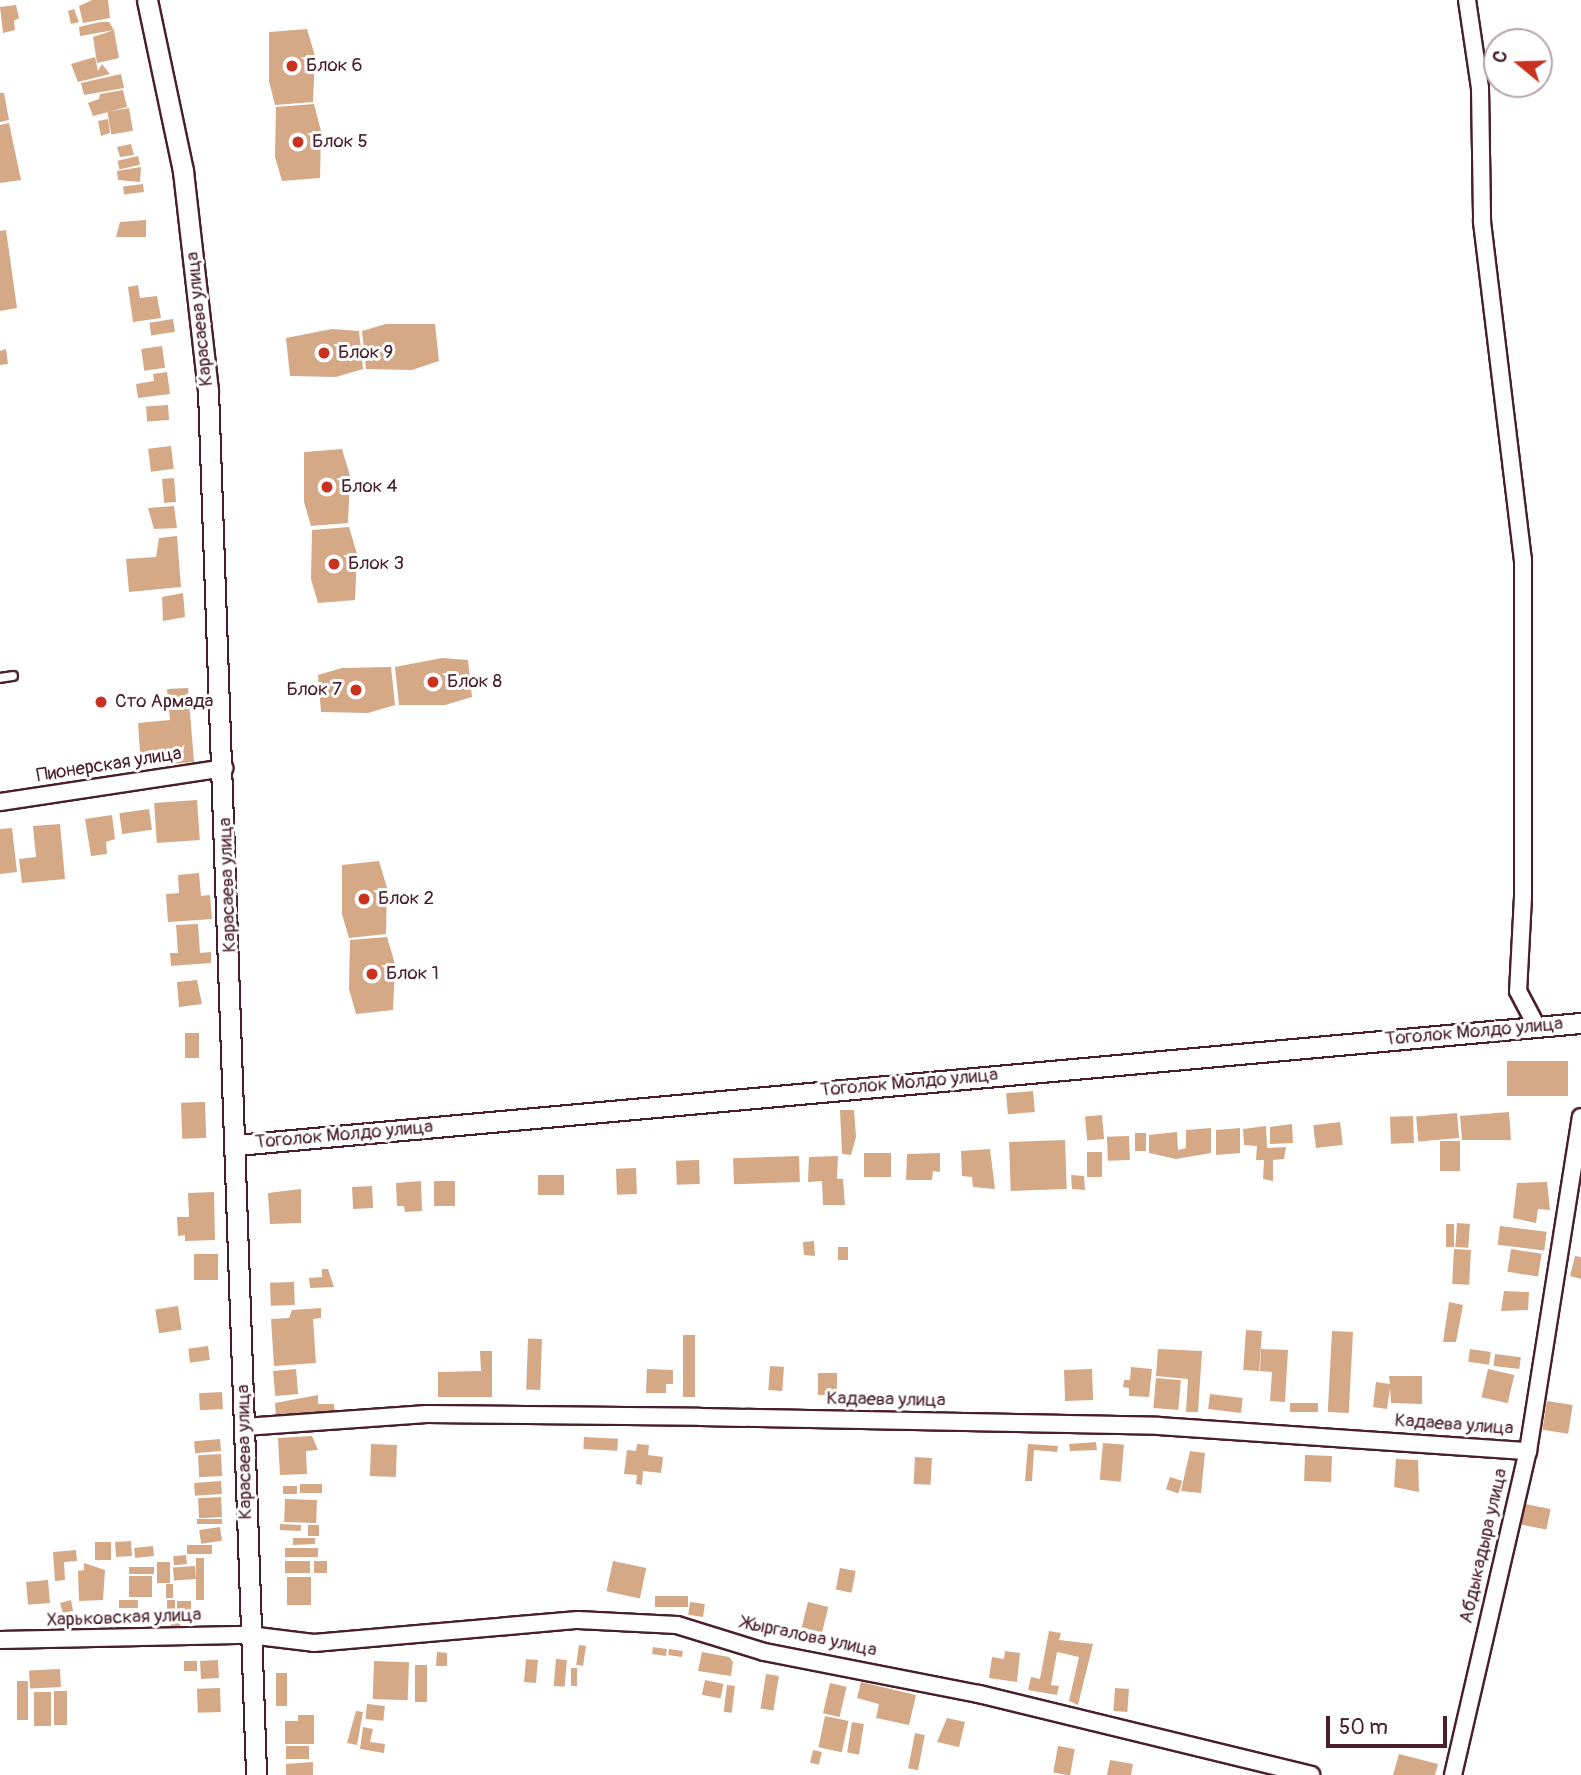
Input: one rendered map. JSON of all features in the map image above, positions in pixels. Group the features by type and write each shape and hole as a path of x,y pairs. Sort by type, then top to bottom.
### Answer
{"street":[{"name":"Карасаева улица","path":"147,0 183,171 208,391 224,768 237,1145 249,1635 256,1775"},
{"path":"1467,0 1480,88 1482,222 1523,560 1523,897 1518,991 1537,1027"},
{"name":"Пионерская улица","path":"0,802 224,768"},
{"name":"Тоголок Молдо улица","path":"237,1145 1581,1023"},
{"name":"Абдыкадыра улица","path":"1453,1775 1528,1451 1581,1117"},
{"name":"Кадаева улица","path":"244,1427 427,1414 701,1417 1159,1426 1528,1451"},
{"name":"Жыргалова улица","path":"249,1635 314,1643 578,1620 677,1625 765,1652 979,1694 1311,1775"},
{"name":"Харьковская улица","path":"0,1640 249,1635"}],"lane":[{"path":"0,678 13,676"}],"building":[{"path":"92,0 108,0 110,18 83,23 79,6"},
{"path":"16,5 19,18 14,21 15,30 3,33 0,7"},
{"path":"74,9 79,22 71,24 68,11"},
{"path":"109,22 114,30 80,36 79,27"},
{"name":"Блок 6","path":"307,29 315,56 313,102 275,105 269,81 269,32"},
{"path":"114,30 119,58 97,63 93,37"},
{"path":"95,57 98,71 102,64 110,74 78,82 71,64"},
{"path":"121,74 124,88 84,95 81,83"},
{"path":"123,90 127,107 93,116 88,103 99,99 100,94"},
{"path":"0,93 4,93 9,120 0,122"},
{"name":"Блок 5","path":"314,104 321,131 320,178 282,181 275,157 276,107"},
{"path":"129,108 133,131 111,134 107,112"},
{"path":"108,119 110,133 101,136 98,121"},
{"path":"9,123 21,180 0,183 0,125"},
{"path":"131,144 134,155 120,157 117,147"},
{"path":"138,156 140,165 120,169 118,161"},
{"path":"141,167 140,182 118,180 117,171"},
{"path":"143,184 144,192 124,194 123,186"},
{"path":"146,220 146,237 116,237 120,222"},
{"path":"6,230 17,308 0,311 0,231"},
{"path":"138,285 140,298 157,296 161,318 133,322 128,287"},
{"path":"173,319 175,332 151,336 149,323"},
{"path":"386,324 435,324 439,361 412,370 366,369 362,331"},
{"name":"Блок 9","path":"332,329 359,331 363,369 336,377 290,376 286,338"},
{"path":"162,346 165,368 144,371 141,349"},
{"path":"6,349 8,364 0,365 0,351"},
{"path":"167,372 170,394 138,398 136,384 154,381 153,374"},
{"path":"168,405 169,420 147,421 146,407"},
{"path":"171,446 174,469 151,472 148,449"},
{"name":"Блок 4","path":"342,449 350,476 348,523 311,526 304,502 304,452"},
{"path":"174,478 176,502 164,503 162,479"},
{"path":"174,506 177,528 154,529 148,508"},
{"name":"Блок 3","path":"349,527 357,554 355,600 318,603 311,579 312,530"},
{"path":"177,536 181,587 129,592 126,559 156,557 159,538"},
{"path":"183,593 185,617 163,621 162,597"},
{"name":"Блок 8","path":"442,658 468,660 472,697 445,705 399,705 395,667"},
{"name":"Блок 7","path":"391,667 395,705 368,713 321,712 318,675 342,668"},
{"path":"188,688 194,762 141,766 138,723 170,720 167,689"},
{"path":"197,800 200,840 157,843 154,803"},
{"path":"149,809 152,830 122,834 119,813"},
{"path":"112,815 115,839 106,842 107,854 91,856 85,819"},
{"path":"60,824 65,879 22,883 19,859 36,857 33,826"},
{"path":"12,828 17,872 0,874 0,829"},
{"name":"Блок 2","path":"379,861 387,888 386,934 349,938 342,914 342,865"},
{"path":"199,873 201,896 210,895 212,919 168,922 166,894 179,893 178,875"},
{"path":"198,924 200,953 211,952 211,963 171,966 170,953 178,953 176,925"},
{"name":"Блок 1","path":"387,937 395,964 393,1010 356,1014 349,989 350,940"},
{"path":"197,980 202,1004 179,1007 177,982"},
{"path":"185,1033 199,1033 199,1058 185,1058"},
{"path":"1507,1061 1568,1061 1568,1096 1507,1096"},
{"path":"1033,1091 1035,1112 1008,1114 1006,1093"},
{"path":"205,1102 206,1138 182,1139 181,1103"},
{"path":"840,1110 854,1110 856,1137 851,1155 842,1154"},
{"path":"1509,1112 1511,1140 1462,1140 1460,1116"},
{"path":"1457,1113 1459,1138 1418,1141 1416,1117"},
{"path":"1102,1115 1104,1139 1087,1140 1085,1116"},
{"path":"1413,1116 1414,1143 1391,1144 1390,1117"},
{"path":"1340,1122 1343,1145 1316,1148 1313,1125"},
{"path":"1292,1124 1293,1143 1270,1144 1270,1127"},
{"path":"1266,1126 1267,1148 1286,1147 1284,1159 1273,1160 1273,1181 1263,1179 1264,1160 1256,1160 1257,1146 1244,1145 1243,1129"},
{"path":"1211,1128 1211,1153 1176,1159 1149,1153 1149,1135 1177,1132 1178,1150 1186,1148 1186,1130"},
{"path":"1240,1128 1240,1153 1216,1155 1216,1130"},
{"path":"1135,1133 1146,1133 1146,1151 1135,1151"},
{"path":"1129,1136 1130,1160 1108,1161 1107,1137"},
{"path":"1065,1140 1067,1189 1011,1191 1009,1142"},
{"path":"1440,1141 1460,1141 1460,1171 1440,1171"},
{"path":"990,1149 995,1189 973,1187 972,1177 962,1176 961,1151"},
{"path":"1087,1152 1102,1152 1102,1177 1087,1177"},
{"path":"864,1153 891,1153 891,1177 864,1177"},
{"path":"940,1153 940,1172 933,1171 932,1180 906,1180 907,1154"},
{"path":"799,1156 800,1182 734,1184 733,1158"},
{"path":"838,1156 837,1179 843,1179 845,1205 823,1205 822,1181 808,1182 809,1157"},
{"path":"699,1160 700,1184 677,1185 676,1161"},
{"path":"636,1168 637,1194 617,1195 616,1169"},
{"path":"538,1175 564,1175 564,1195 538,1195"},
{"path":"1071,1175 1084,1176 1085,1190 1072,1189"},
{"path":"421,1181 422,1211 405,1212 404,1206 397,1206 396,1183"},
{"path":"434,1181 455,1181 455,1206 434,1206"},
{"path":"1547,1182 1550,1210 1538,1209 1536,1223 1513,1218 1517,1183"},
{"path":"372,1186 373,1208 353,1209 352,1187"},
{"path":"301,1189 301,1223 270,1224 268,1193"},
{"path":"214,1192 215,1240 185,1241 185,1235 178,1236 177,1217 189,1217 188,1193"},
{"path":"1457,1223 1470,1224 1468,1248 1455,1247"},
{"path":"1446,1224 1454,1224 1454,1247 1446,1247"},
{"path":"1500,1226 1547,1232 1544,1251 1498,1245"},
{"path":"814,1241 815,1256 804,1255 803,1242"},
{"path":"838,1247 848,1247 848,1260 838,1260"},
{"path":"1454,1249 1471,1250 1469,1285 1452,1284"},
{"path":"1511,1249 1542,1254 1538,1277 1507,1272"},
{"path":"194,1254 218,1254 218,1280 194,1280"},
{"path":"1575,1256 1581,1257 1581,1279 1570,1276"},
{"path":"322,1269 328,1269 334,1287 310,1288 309,1278 322,1277"},
{"path":"294,1282 295,1305 271,1306 270,1283"},
{"path":"1504,1291 1529,1292 1528,1310 1501,1311"},
{"path":"1449,1302 1463,1305 1456,1342 1443,1342"},
{"path":"178,1306 182,1330 159,1333 155,1310"},
{"path":"321,1308 321,1318 313,1319 316,1363 274,1366 271,1319 289,1318 292,1310"},
{"path":"1246,1330 1262,1331 1259,1371 1243,1370"},
{"path":"1332,1331 1353,1332 1349,1413 1328,1412"},
{"path":"683,1335 695,1335 695,1397 683,1397"},
{"path":"528,1339 542,1339 540,1390 526,1389"},
{"path":"208,1346 210,1360 190,1363 188,1349"},
{"path":"1158,1349 1202,1351 1198,1412 1186,1412 1188,1379 1156,1376"},
{"path":"1261,1349 1288,1350 1285,1402 1270,1401 1272,1372 1260,1371"},
{"path":"1470,1349 1491,1352 1489,1365 1468,1362"},
{"path":"480,1351 492,1351 492,1397 438,1397 438,1372 481,1371"},
{"path":"1495,1354 1521,1357 1519,1369 1494,1366"},
{"path":"770,1366 784,1367 782,1391 768,1390"},
{"path":"1131,1367 1152,1369 1149,1397 1129,1396 1129,1388 1123,1387 1124,1380 1130,1380"},
{"path":"296,1369 298,1394 275,1396 273,1371"},
{"path":"647,1369 673,1370 673,1384 666,1384 666,1393 646,1393"},
{"path":"1092,1369 1093,1400 1065,1401 1064,1370"},
{"path":"1488,1369 1514,1375 1508,1403 1481,1397"},
{"path":"818,1373 837,1373 837,1395 818,1395"},
{"path":"1389,1376 1422,1376 1422,1404 1391,1403 1390,1388 1387,1409 1373,1407 1376,1382 1390,1384"},
{"path":"1156,1378 1181,1380 1178,1410 1153,1408"},
{"path":"222,1392 223,1409 200,1410 199,1393"},
{"path":"1210,1394 1243,1398 1241,1413 1208,1409"},
{"path":"318,1395 318,1404 334,1404 335,1413 276,1416 275,1403"},
{"path":"1547,1401 1573,1405 1568,1434 1542,1430"},
{"path":"1290,1403 1318,1403 1318,1412 1290,1412"},
{"path":"312,1436 318,1450 306,1451 307,1474 280,1475 278,1438"},
{"path":"584,1437 618,1439 617,1451 583,1449"},
{"path":"220,1439 221,1451 195,1453 194,1441"},
{"path":"1096,1442 1097,1450 1070,1451 1069,1444"},
{"path":"1103,1443 1124,1445 1121,1482 1100,1480"},
{"path":"371,1444 397,1445 396,1477 370,1476"},
{"path":"637,1444 649,1445 648,1455 663,1457 661,1473 643,1471 642,1485 636,1484 637,1475 624,1474 627,1450 636,1451"},
{"path":"1028,1444 1058,1446 1057,1452 1034,1450 1032,1481 1025,1481"},
{"path":"1190,1451 1205,1453 1201,1493 1181,1491"},
{"path":"221,1454 222,1476 199,1477 198,1455"},
{"path":"1305,1455 1332,1456 1331,1482 1304,1481"},
{"path":"915,1457 932,1458 931,1485 914,1484"},
{"path":"1396,1459 1418,1460 1419,1492 1394,1487"},
{"path":"1170,1477 1182,1481 1178,1493 1166,1489"},
{"path":"221,1481 222,1494 195,1496 194,1483"},
{"path":"300,1484 322,1484 322,1493 300,1493"},
{"path":"283,1486 297,1486 297,1494 283,1494"},
{"path":"221,1497 222,1517 199,1518 198,1498"},
{"path":"285,1499 317,1500 316,1523 284,1522"},
{"path":"1525,1504 1551,1509 1547,1530 1521,1525"},
{"path":"197,1519 222,1519 222,1524 197,1524"},
{"path":"280,1524 301,1525 301,1531 280,1530"},
{"path":"308,1525 319,1525 319,1536 308,1536"},
{"path":"220,1527 222,1541 201,1544 199,1530"},
{"path":"293,1538 315,1538 315,1544 293,1545"},
{"path":"131,1541 132,1556 116,1557 115,1542"},
{"path":"95,1542 111,1542 111,1560 95,1560"},
{"path":"187,1545 212,1545 212,1554 187,1554"},
{"path":"153,1546 154,1556 135,1558 134,1548"},
{"path":"285,1548 318,1548 318,1557 285,1557"},
{"path":"76,1550 77,1561 64,1562 65,1580 55,1581 53,1552"},
{"path":"186,1555 187,1564 174,1565 173,1556"},
{"path":"196,1558 204,1558 204,1600 196,1600"},
{"path":"285,1561 310,1561 310,1573 285,1573"},
{"path":"314,1561 327,1561 327,1573 314,1573"},
{"path":"613,1561 646,1568 640,1598 607,1591"},
{"path":"157,1562 170,1562 170,1583 157,1583"},
{"path":"84,1563 105,1570 103,1600 79,1601 78,1571 84,1570"},
{"path":"195,1566 196,1579 174,1581 173,1568"},
{"path":"129,1567 154,1567 154,1574 129,1574"},
{"path":"840,1568 856,1571 852,1593 836,1590"},
{"path":"129,1576 152,1576 152,1597 129,1597"},
{"path":"287,1577 311,1577 311,1605 287,1605"},
{"path":"48,1580 50,1603 28,1605 26,1582"},
{"path":"166,1584 173,1584 173,1598 166,1598"},
{"path":"655,1596 688,1596 688,1607 655,1607"},
{"path":"71,1600 73,1611 63,1613 60,1603"},
{"path":"119,1600 138,1600 138,1608 119,1608"},
{"path":"167,1600 175,1600 175,1615 167,1615"},
{"path":"177,1601 191,1601 191,1612 177,1612"},
{"path":"690,1602 705,1604 703,1617 688,1615"},
{"path":"808,1602 828,1607 822,1632 802,1627"},
{"path":"179,1617 181,1630 171,1630 170,1618"},
{"path":"1049,1631 1061,1633 1059,1640 1093,1644 1078,1705 1069,1701 1079,1657 1057,1652 1051,1685 1059,1686 1057,1695 1028,1690 1031,1677 1040,1679"},
{"path":"579,1645 586,1646 583,1666 576,1665"},
{"path":"653,1647 667,1649 666,1656 652,1654"},
{"path":"669,1649 683,1651 682,1657 668,1655"},
{"path":"1005,1651 1020,1653 1017,1682 989,1678 992,1657 1004,1659"},
{"path":"437,1652 447,1653 447,1666 436,1666"},
{"path":"702,1652 729,1657 733,1662 731,1676 698,1671"},
{"path":"526,1659 538,1660 536,1683 524,1682"},
{"path":"556,1659 567,1660 565,1687 554,1686"},
{"path":"218,1660 219,1678 201,1679 200,1661"},
{"path":"184,1661 197,1661 197,1671 184,1671"},
{"path":"374,1661 409,1662 408,1700 373,1699"},
{"path":"415,1665 427,1665 427,1702 415,1702"},
{"path":"571,1668 577,1668 577,1686 571,1686"},
{"path":"60,1669 61,1687 30,1689 29,1671"},
{"path":"276,1673 287,1673 287,1706 276,1706"},
{"path":"766,1674 779,1676 773,1711 761,1709"},
{"path":"705,1680 724,1684 720,1699 702,1695"},
{"path":"17,1681 28,1681 28,1720 17,1720"},
{"path":"861,1682 916,1695 909,1725 876,1718 879,1704 857,1698"},
{"path":"830,1683 847,1687 840,1717 823,1713"},
{"path":"727,1685 735,1686 732,1713 724,1712"},
{"path":"220,1688 221,1712 198,1713 197,1689"},
{"path":"1115,1688 1129,1689 1127,1712 1113,1711"},
{"path":"54,1691 67,1691 67,1725 54,1725"},
{"path":"34,1692 51,1692 51,1726 34,1726"},
{"path":"367,1704 385,1706 383,1721 365,1719"},
{"path":"356,1711 363,1712 357,1745 347,1743"},
{"path":"298,1715 314,1715 314,1744 285,1744 285,1721 298,1721"},
{"path":"825,1716 848,1721 842,1752 818,1747"},
{"path":"947,1718 965,1722 959,1747 937,1742"},
{"path":"852,1722 864,1724 859,1754 847,1753"},
{"path":"363,1727 373,1729 370,1742 385,1744 384,1753 360,1749"},
{"path":"915,1733 925,1735 918,1770 908,1768"},
{"path":"286,1746 309,1746 309,1759 286,1759"},
{"path":"1058,1746 1075,1749 1070,1775 1053,1773"},
{"path":"813,1750 822,1752 819,1765 810,1763"},
{"path":"1399,1754 1438,1764 1435,1775 1393,1775"},
{"path":"1110,1760 1133,1764 1131,1775 1107,1775"},
{"path":"313,1762 313,1775 286,1775 286,1764"}],"place":[{"name":"Блок 6","path":"292,66"},
{"name":"Блок 5","path":"298,142"},
{"name":"Блок 9","path":"324,353"},
{"name":"Блок 4","path":"327,487"},
{"name":"Блок 3","path":"334,564"},
{"name":"Блок 8","path":"433,682"},
{"name":"Блок 7","path":"356,690"},
{"name":"Сто Армада","path":"101,702"},
{"name":"Блок 2","path":"364,899"},
{"name":"Блок 1","path":"372,974"}]}
